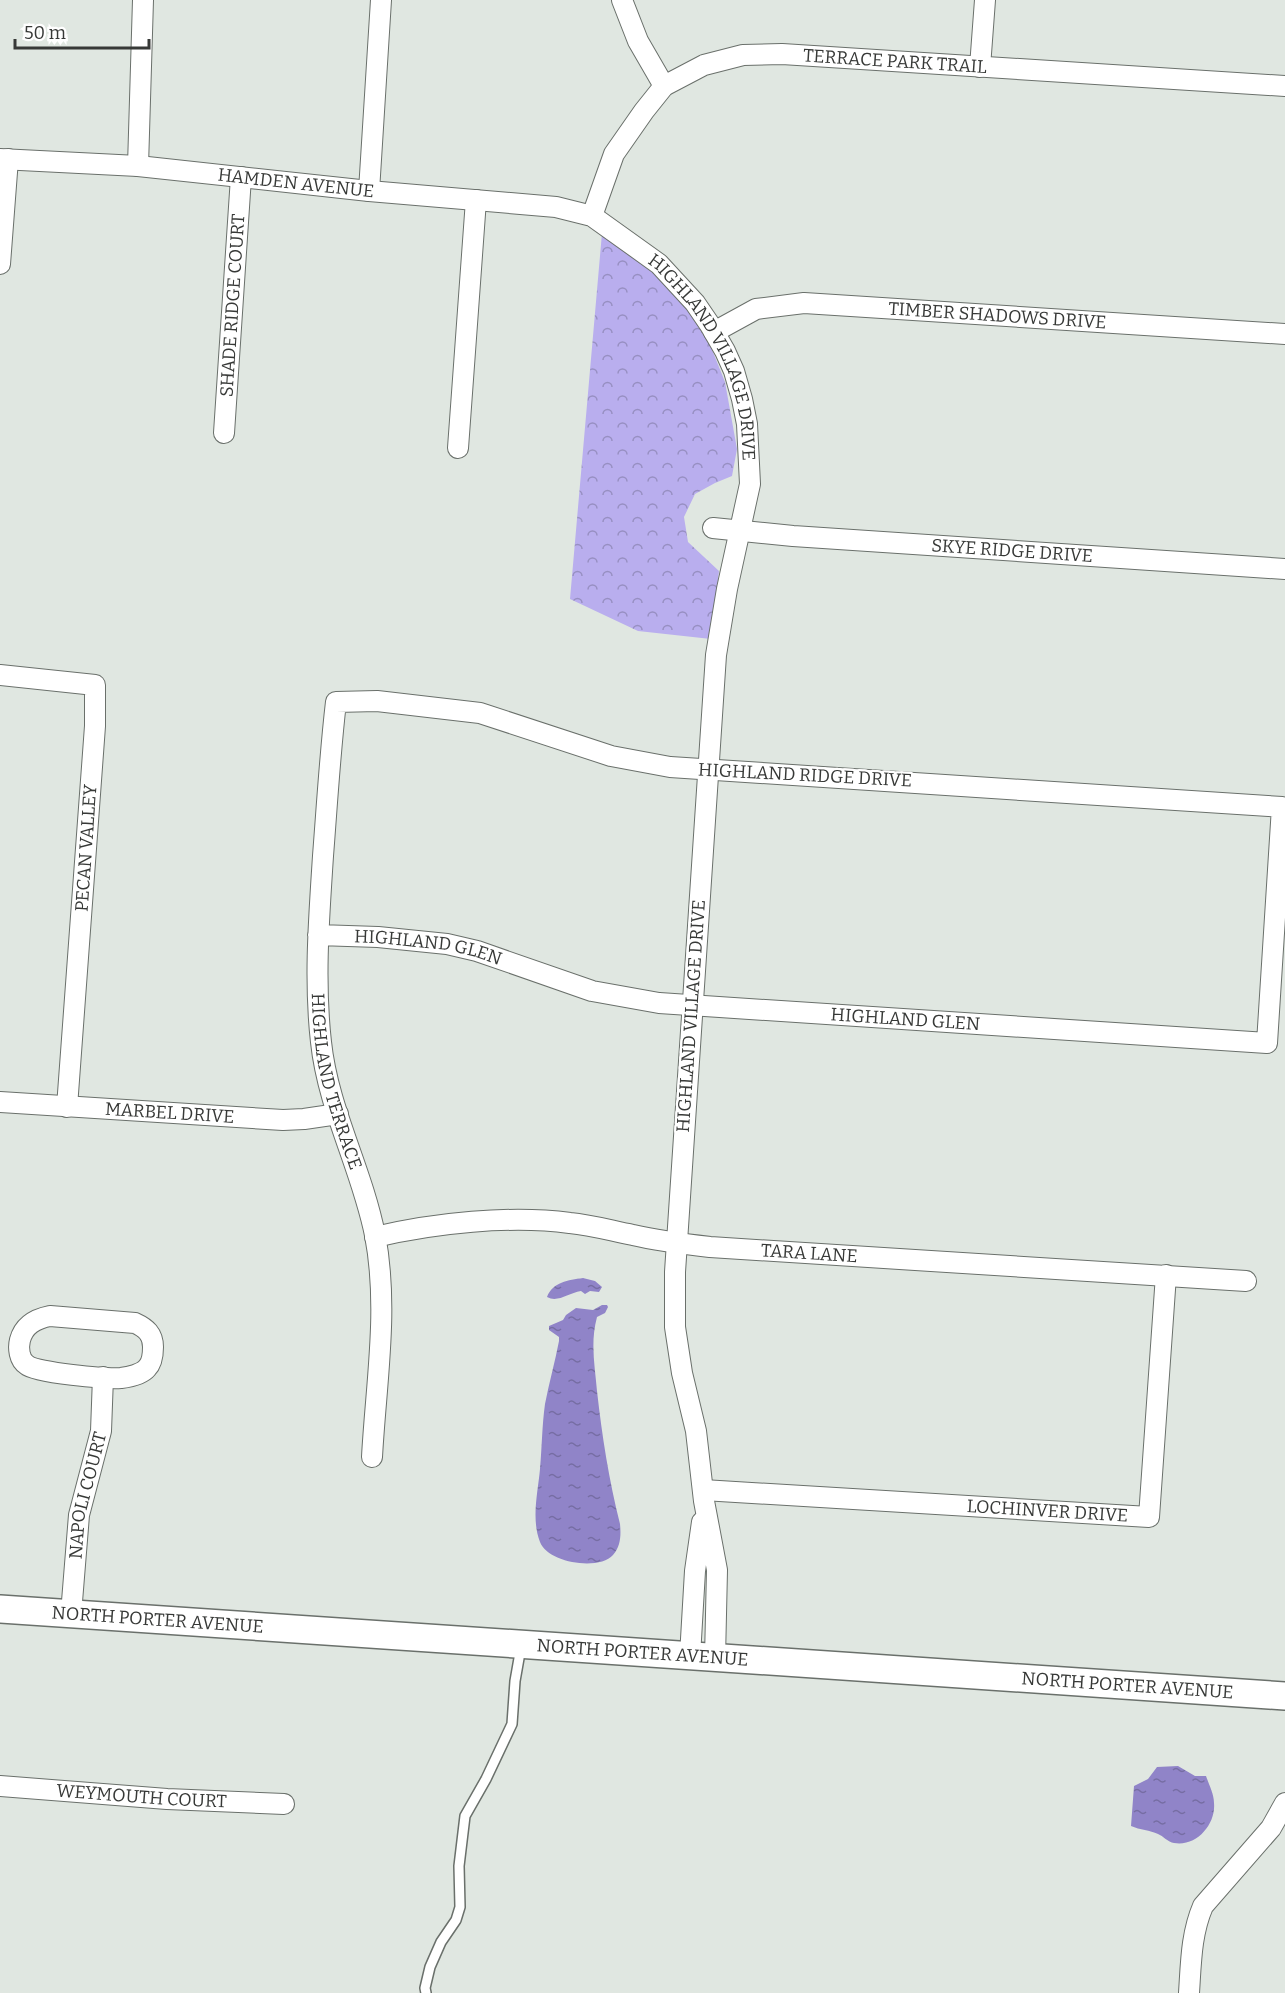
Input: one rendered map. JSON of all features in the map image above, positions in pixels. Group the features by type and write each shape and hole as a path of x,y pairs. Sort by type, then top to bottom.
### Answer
{"main road":[{"name":"NORTH PORTER AVENUE","path":"0,1609 1285,1696"}],"street":[{"path":"138,166 143,0"},
{"path":"369,191 381,0"},
{"path":"622,0 638,41 664,86"},
{"path":"980,67 985,0"},
{"name":"TERRACE PARK TRAIL","path":"592,216 614,154 664,86 704,65 743,55 782,54 1285,86"},
{"path":"0,264 4,159"},
{"name":"HAMDEN AVENUE","path":"4,159 138,166 369,191 556,207 592,216"},
{"name":"SHADE RIDGE COURT","path":"224,433 242,177"},
{"path":"458,448 476,200"},
{"name":"HIGHLAND VILLAGE DRIVE","path":"592,216 659,264 695,303 714,332 734,371 747,424 750,484 719,629 676,1243 675,1327 682,1373 696,1431 703,1496 695,1571 702,1657"},
{"name":"TIMBER SHADOWS DRIVE","path":"714,332 756,309 804,303 1285,334"},
{"path":"713,528 740,531"},
{"name":"SKYE RIDGE DRIVE","path":"740,531 1285,570"},
{"name":"PECAN VALLEY","path":"0,675 95,685 94,737 67,1107"},
{"name":"HIGHLAND RIDGE DRIVE","path":"336,702 377,701 480,714 611,756 653,764 708,770 1282,807"},
{"name":"HIGHLAND TERRACE","path":"336,702 317,965 321,1044 328,1084 375,1237 382,1331 372,1457"},
{"name":"HIGHLAND GLEN","path":"318,935 378,937 447,944 477,951 592,991 659,1003 1267,1042 1282,807"},
{"name":"MARBEL DRIVE","path":"0,1102 283,1120 338,1114"},
{"name":"TARA LANE","path":"375,1237 403,1230 453,1224 549,1220 594,1226 676,1243 1246,1281"},
{"name":"LOCHINVER DRIVE","path":"703,1496 1149,1517 1166,1275"},
{"path":"50,1316 125,1321 145,1328 153,1342 153,1352 147,1369 121,1378 103,1377 50,1372 27,1365 21,1359 19,1348 23,1331 38,1318 50,1316"},
{"name":"NAPOLI COURT","path":"71,1614 79,1515 101,1431 103,1377"},
{"name":"WEYMOUTH COURT","path":"0,1786 167,1800 284,1804"},
{"path":"1189,1993 1192,1944 1196,1922 1203,1906 1271,1828 1285,1803"}],"lane":[{"path":"426,1993 430,1967 441,1942 456,1920 460,1907 459,1866 465,1816 486,1779 512,1724 515,1681 522,1644"}],"green space":[{"path":"602,233 659,275 703,327 725,382 737,449 732,476 695,494 684,517 688,542 719,571 711,639 638,631 570,599"}],"water":[{"path":"583,1278 595,1281 602,1287 599,1292 590,1291 585,1294 581,1291 555,1299 547,1297 557,1285"},
{"path":"602,1305 608,1307 605,1313 597,1317 593,1345 594,1363 620,1536 618,1548 606,1560 597,1563 574,1562 563,1560 545,1549 540,1542 536,1524 545,1404 559,1341 559,1337 549,1330 549,1326 563,1320 576,1308 593,1310"},
{"path":"1178,1766 1195,1776 1206,1776 1214,1803 1212,1819 1208,1826 1197,1838 1182,1843 1172,1842 1155,1833 1131,1826 1134,1786 1148,1779 1157,1767"}]}
